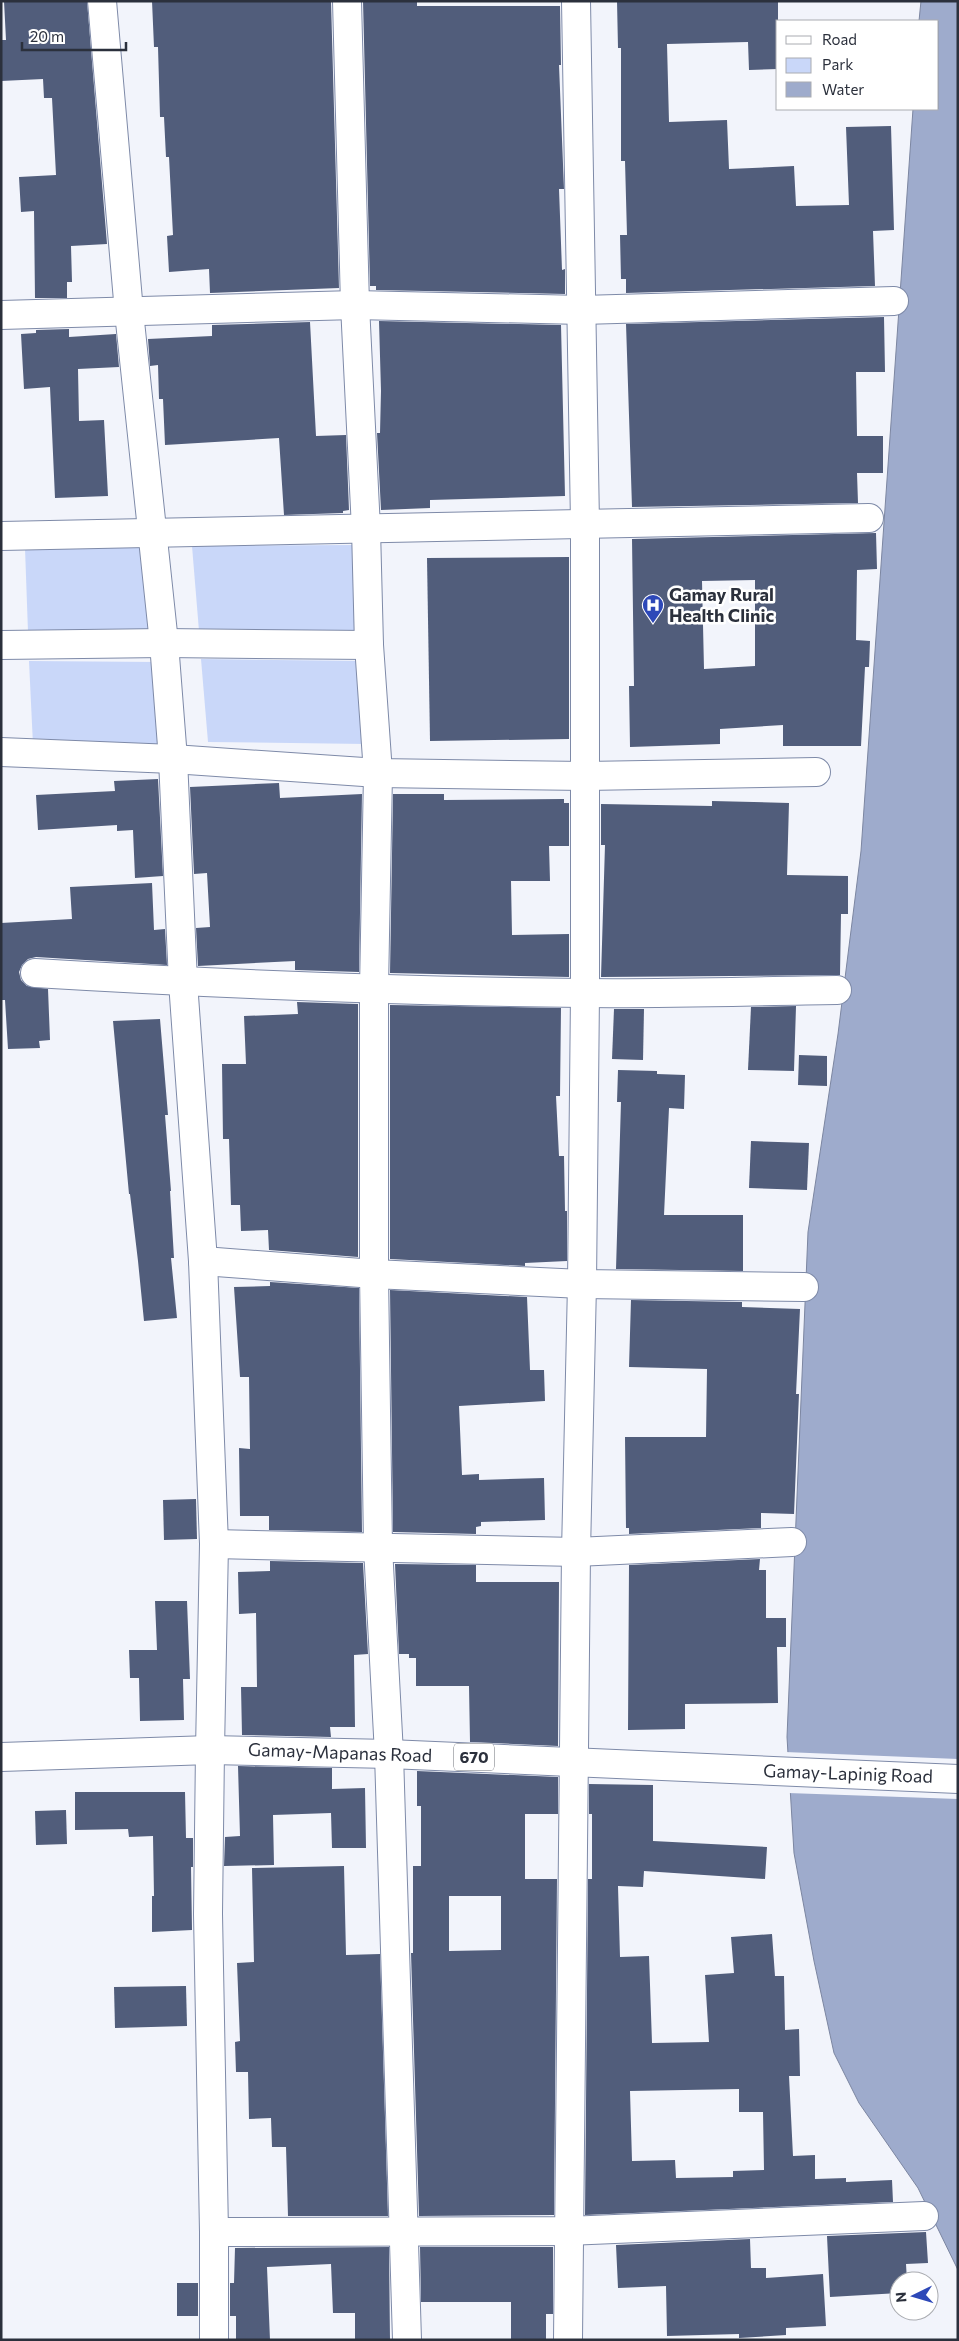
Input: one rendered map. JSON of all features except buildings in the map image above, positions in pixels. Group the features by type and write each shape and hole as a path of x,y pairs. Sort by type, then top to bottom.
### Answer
{"street":[{"path":"102,1 129,312 164,643 173,759 183,982 203,1260 214,1544 208,1914 214,2232 214,2340"},
{"path":"347,1 355,305 370,645 378,774 374,988 374,1274 378,1547 389,1754 407,2340"},
{"path":"568,2340 567,2231 585,993 585,524 576,1"},
{"path":"1,315 355,305 582,310 894,300"},
{"path":"1,536 869,518"},
{"path":"1,645 164,643 370,645"},
{"path":"1,752 173,759 378,774 585,776 816,772"},
{"path":"35,972 183,982 585,993 837,990"},
{"path":"203,1260 374,1274 582,1284 804,1287"},
{"path":"214,1544 576,1552 792,1542"},
{"name":"Gamay-Mapanas Road","path":"1,1757 210,1750 389,1754 739,1770"},
{"name":"Gamay-Lapinig Road","path":"739,1770 958,1778"},
{"path":"214,2232 567,2231 924,2216"}],"green space":[{"path":"357,545 360,634 199,631 192,546"},
{"path":"25,548 148,548 155,633 28,632"},
{"path":"201,659 362,661 366,744 208,742"},
{"path":"29,661 158,662 163,744 33,745"}],"water":[{"path":"921,1 958,1 958,2270 918,2188 859,2103 834,2053 814,1961 794,1853 787,1737 808,1232 838,1034 861,851 913,110 939,110 939,20 919,20"}],"pier":[{"path":"785,1752 958,1759 958,1799 788,1793"}],"place":[{"name":"Gamay Rural Health Clinic","path":"653,624"}]}
